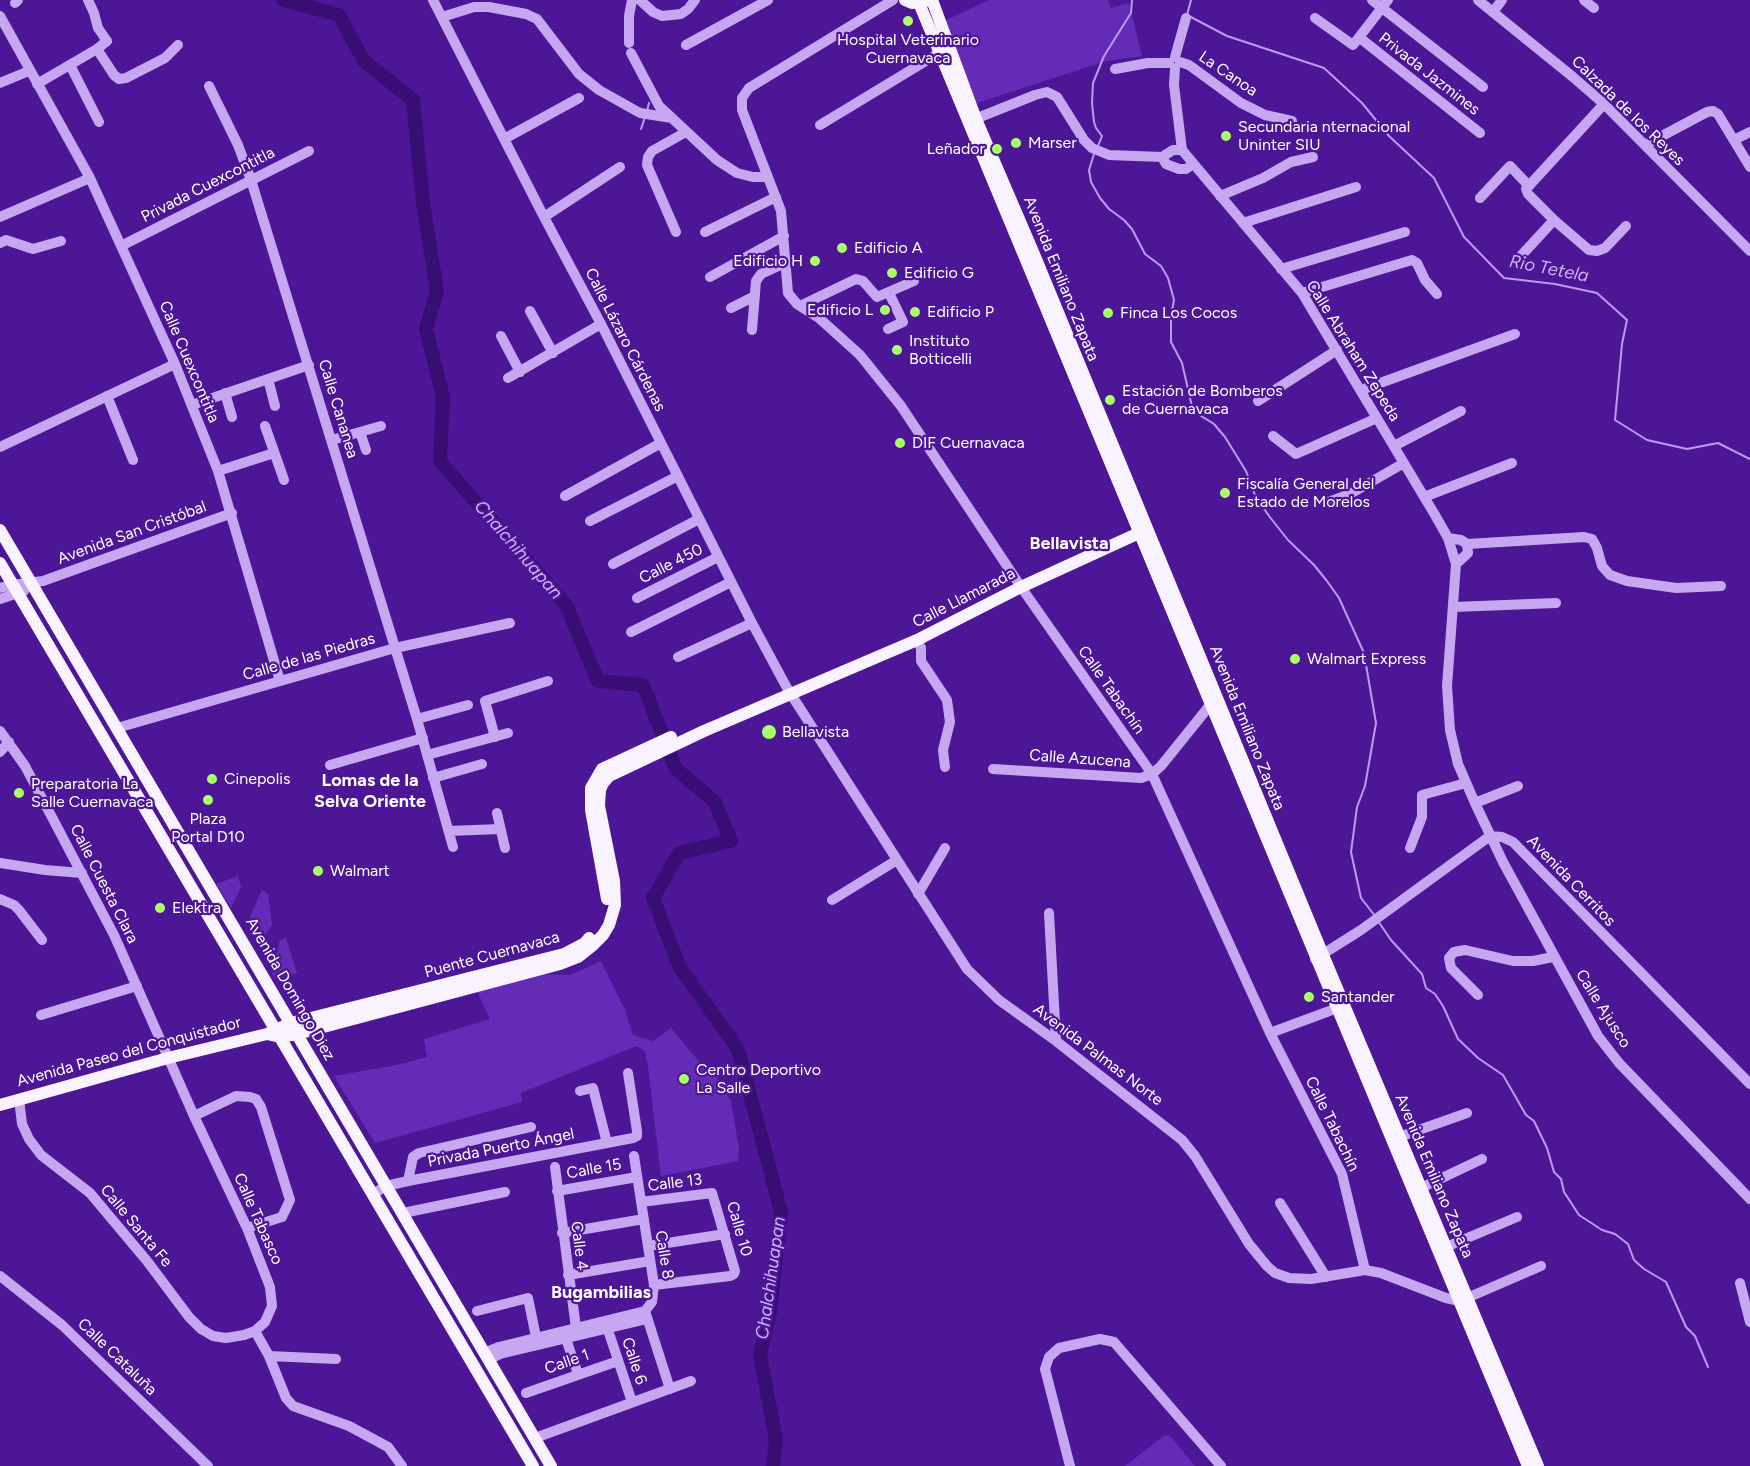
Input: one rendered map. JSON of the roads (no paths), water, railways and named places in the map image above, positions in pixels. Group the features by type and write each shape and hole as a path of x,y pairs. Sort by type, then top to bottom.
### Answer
{"main road":[{"path":"905,0 923,2"},
{"name":"Avenida Emiliano Zapata","path":"932,0 971,120"},
{"name":"Avenida Emiliano Zapata","path":"923,2 939,53 971,120 1021,236 1340,1007 1464,1300 1538,1466"},
{"name":"Avenida Emiliano Zapata","path":"1037,275 1139,533 1195,657"},
{"name":"Avenida Domingo Diez","path":"0,531 36,584 48,612 435,1271 536,1438 547,1465"},
{"name":"Calle Llamarada","path":"791,694 917,640 1021,587 1139,533"},
{"name":"Avenida Domingo Diez","path":"0,563 10,589 33,621 258,1000 269,1034 287,1050 533,1466"},
{"path":"33,621 39,615 48,612"},
{"name":"Puente Cuernavaca","path":"269,1034 569,961 591,948 603,935 615,905 599,797 603,783 617,766 702,728 726,721 791,694"},
{"name":"Puente Cuernavaca","path":"294,1029 321,1016 416,997"},
{"path":"258,1000 262,1018 261,1028 269,1034 273,1041 287,1050"},
{"path":"279,1005 298,1016 321,1016"},
{"name":"Avenida Emiliano Zapata","path":"1340,1007 1400,1137 1446,1247 1528,1466"},
{"name":"Avenida Paseo del Conquistador","path":"0,1104 168,1058 269,1034"}],"street":[{"path":"37,84 107,41 98,28 88,0"},
{"name":"Calle Lázaro Cárdenas","path":"433,0 544,217 602,324 752,623 791,694"},
{"path":"632,0 629,16 630,48 659,106 717,160 737,173 753,177 768,177"},
{"path":"640,0 653,12 662,16 681,14 695,0"},
{"path":"686,45 768,0"},
{"name":"Calle Tabachín","path":"893,0 749,88 742,98 742,111 781,211 788,293 800,306 819,318 860,355 901,406 1021,587 1152,774 1270,1033 1342,1174 1365,1270"},
{"path":"1372,0 1385,4 1483,87"},
{"name":"Calzada de los Reyes","path":"1478,0 1604,104 1750,251"},
{"path":"1493,12 1502,0"},
{"path":"1584,0 1594,8"},
{"path":"1356,41 1385,4"},
{"path":"442,17 461,9 489,7 526,14 537,20 579,74 612,99 640,113 672,118"},
{"name":"Calle Cuexcontitla","path":"0,16 90,178 175,364 218,471 232,513 280,681"},
{"name":"La Canoa","path":"1182,150 1174,85 1175,63 1186,18"},
{"name":"Privada Jazmines","path":"1316,18 1356,41 1480,133"},
{"path":"97,49 119,79 126,78 165,58 178,45"},
{"path":"819,125 939,53"},
{"path":"1115,69 1148,63 1175,63"},
{"name":"La Canoa","path":"1175,63 1198,70 1241,103 1264,115 1292,121"},
{"path":"70,65 99,122"},
{"path":"0,83 29,70"},
{"name":"Calle Cananea","path":"209,86 238,145 251,180 423,738 453,847"},
{"path":"971,120 1047,92 1057,96 1084,140 1092,148 1109,155 1162,157 1173,150 1182,150"},
{"path":"504,139 579,98"},
{"path":"1527,186 1604,104"},
{"path":"1645,145 1713,111 1718,114 1750,167"},
{"path":"676,232 667,222 647,165 648,157 652,152 686,132"},
{"path":"1734,141 1750,132"},
{"name":"Calle Abraham Zepeda","path":"1182,150 1302,293 1448,538 1456,564 1447,686 1449,719 1458,764 1490,836"},
{"name":"Privada Cuexcontitla","path":"121,246 309,151"},
{"path":"1162,157 1166,164 1179,170 1186,169 1193,164"},
{"path":"1220,196 1263,178 1291,162 1313,157"},
{"path":"1480,198 1510,166 1527,186 1528,194 1589,250 1597,251 1605,248 1626,226"},
{"path":"544,217 620,167"},
{"path":"0,217 90,178"},
{"path":"1243,223 1356,187"},
{"path":"705,232 776,197"},
{"path":"1519,258 1554,220"},
{"path":"1281,269 1405,232"},
{"path":"710,277 784,236"},
{"path":"0,243 6,240 33,249 61,241"},
{"path":"1302,293 1412,260 1417,263 1425,280 1437,294"},
{"path":"752,330 756,281 761,274 785,263"},
{"path":"800,306 856,279 863,281 877,297 914,281"},
{"path":"888,329 903,322 889,293"},
{"path":"731,308 755,296"},
{"path":"530,311 553,353"},
{"path":"508,378 602,324"},
{"path":"1361,390 1515,334"},
{"path":"501,336 520,372"},
{"path":"1258,401 1337,350"},
{"path":"0,447 175,364"},
{"path":"192,405 309,365"},
{"path":"268,379 275,406"},
{"path":"225,393 232,417"},
{"path":"107,396 133,460"},
{"path":"1394,446 1461,411"},
{"path":"1272,436 1296,454 1377,418"},
{"path":"265,426 284,480"},
{"path":"332,440 381,426"},
{"path":"360,432 366,450"},
{"path":"564,496 661,443"},
{"path":"218,471 274,453"},
{"path":"1424,497 1512,463"},
{"path":"1326,503 1350,494 1404,464"},
{"path":"590,521 678,476"},
{"name":"Avenida San Cristóbal","path":"0,598 10,589 36,584 232,513"},
{"path":"613,564 699,519"},
{"path":"1448,538 1455,538 1467,544 1584,537 1592,539 1598,548 1602,566 1610,575 1627,582 1676,588 1721,586"},
{"name":"Calle Abraham Zepeda","path":"1456,564 1468,553 1467,544"},
{"name":"Calle 450","path":"637,598 718,557"},
{"path":"631,632 731,582"},
{"path":"1454,607 1556,603"},
{"name":"Calle de las Piedras","path":"117,728 395,648 510,622"},
{"path":"678,657 752,623"},
{"path":"917,640 921,648 921,662 947,700 950,722 943,750 945,767"},
{"path":"495,737 485,701 548,681"},
{"name":"Avenida Palmas Norte","path":"791,694 968,969 999,1000 1056,1041 1182,1140 1195,1156 1249,1244 1267,1266 1275,1273 1289,1278 1326,1277 1365,1270 1381,1273 1446,1298 1464,1300"},
{"name":"Calle Azucena","path":"993,769 1141,778 1152,774 1161,766 1213,701"},
{"path":"417,719 468,705"},
{"name":"Calle Cuesta Clara","path":"0,731 25,766 114,935 168,1058"},
{"path":"427,755 508,733"},
{"path":"330,765 423,738"},
{"path":"0,752 9,742"},
{"path":"433,778 482,764"},
{"path":"1410,848 1422,817 1422,795 1466,783"},
{"path":"1474,803 1518,786"},
{"path":"497,813 505,848"},
{"path":"449,831 500,829"},
{"path":"1319,957 1361,930 1490,836"},
{"name":"Calle Ajusco","path":"1490,836 1553,957 1598,1036 1610,1052 1750,1199"},
{"name":"Avenida Cerritos","path":"1490,836 1502,837 1513,842 1750,1084"},
{"path":"918,894 945,848"},
{"path":"832,900 897,860"},
{"path":"0,863 82,873"},
{"path":"0,899 19,909 42,940"},
{"path":"1049,913 1056,1041"},
{"path":"1478,995 1451,968 1449,958 1454,952 1465,950 1513,961 1533,961 1553,957"},
{"path":"41,1016 137,987"},
{"path":"1270,1033 1340,1007"},
{"name":"Calle Tabasco","path":"168,1058 247,1228 270,1287 272,1306 265,1322 255,1331"},
{"name":"Privada Puerto Ángel","path":"373,1194 386,1186 408,1181 637,1136 628,1073"},
{"path":"580,1091 593,1088 607,1143"},
{"path":"194,1116 236,1096 250,1096 256,1099 261,1107 290,1200 282,1217 247,1228"},
{"name":"Calle Santa Fe","path":"19,1099 22,1124 29,1139 41,1155 90,1193 201,1329 213,1336 226,1338 255,1331"},
{"path":"1400,1137 1467,1113"},
{"path":"408,1181 413,1157 419,1153 531,1127"},
{"name":"Calle 8","path":"634,1156 654,1285 652,1302 646,1315"},
{"path":"1421,1188 1482,1159"},
{"name":"Calle 4","path":"555,1167 576,1328"},
{"name":"Calle 15","path":"557,1191 637,1177"},
{"path":"403,1213 505,1192"},
{"name":"Calle 13","path":"641,1202 712,1193"},
{"name":"Calle 10","path":"654,1285 734,1274 712,1193"},
{"path":"1280,1203 1326,1277"},
{"path":"1446,1247 1517,1217"},
{"path":"562,1233 644,1219"},
{"path":"648,1246 725,1234"},
{"path":"568,1275 650,1261"},
{"path":"1464,1300 1541,1266"},
{"name":"Calle Cataluña","path":"0,1276 62,1325 208,1466"},
{"path":"1740,1283 1749,1310 1750,1322"},
{"path":"477,1311 528,1298 536,1337"},
{"path":"486,1357 496,1347 576,1328 646,1315"},
{"path":"486,1357 608,1330 646,1315"},
{"path":"646,1315 670,1389"},
{"name":"Calle 6","path":"608,1330 632,1402"},
{"path":"255,1331 269,1356 286,1398 292,1406 326,1416 388,1447 402,1466"},
{"path":"566,1339 578,1374"},
{"path":"1070,1466 1045,1369 1049,1357 1059,1348 1100,1339 1114,1342 1221,1466"},
{"path":"269,1356 336,1359"},
{"name":"Calle 1","path":"526,1393 618,1361"},
{"path":"536,1438 691,1381"}],"waterway":[{"name":"Chalchihuapan","path":"283,0 339,15 364,61 413,100 423,203 437,291 426,329 443,397 440,461 566,605 598,681 643,685 676,769 715,802 731,841 679,853 653,898 680,968 738,1049 781,1212 770,1312 760,1355 776,1440 773,1466"},
{"path":"1098,146 1102,136 1094,122 1093,83 1104,56 1131,13 1132,0"},
{"name":"Rio Tetela","path":"1191,0 1187,15 1227,36 1324,68 1362,103 1389,136 1434,178 1464,237 1504,278 1555,284 1597,293 1627,320 1622,344 1615,420 1647,440 1687,449 1718,443 1750,459"},
{"path":"647,111 649,103"},
{"path":"641,129 645,117"},
{"path":"1094,154 1089,170 1091,182 1100,198 1132,229 1145,254 1161,266 1168,278 1174,300 1171,316 1171,342 1182,363 1193,411 1214,424 1225,437 1246,471 1255,495 1269,516 1288,540 1327,581 1339,598 1364,653 1376,723 1365,786 1357,807 1351,852 1361,898 1375,916"},
{"path":"1378,921 1391,940 1422,974 1426,988 1435,994 1443,1006 1458,1039 1478,1058 1503,1075 1526,1115 1534,1121 1547,1148 1554,1172 1561,1179 1564,1192 1579,1215 1602,1230 1615,1234 1628,1244 1634,1260 1666,1282 1686,1327 1695,1336 1708,1367"}],"place":[{"name":"Hospital Veterinario Cuernavaca","path":"908,21"},
{"name":"Secundaria nternacional Uninter SIU","path":"1226,136"},
{"name":"Marser","path":"1016,143"},
{"name":"Leñador","path":"997,149"},
{"name":"Edificio A","path":"842,248"},
{"name":"Edificio H","path":"815,261"},
{"name":"Edificio G","path":"892,273"},
{"name":"Edificio L","path":"885,310"},
{"name":"Edificio P","path":"915,312"},
{"name":"Finca Los Cocos","path":"1108,313"},
{"name":"Instituto Botticelli","path":"897,350"},
{"name":"Estación de Bomberos de Cuernavaca","path":"1110,400"},
{"name":"DIF Cuernavaca","path":"900,443"},
{"name":"Fiscalía General del Estado de Morelos","path":"1225,493"},
{"name":"Walmart Express","path":"1295,659"},
{"name":"Bellavista","path":"769,732"},
{"name":"Cinepolis","path":"212,779"},
{"name":"Preparatoria La Salle Cuernavaca","path":"19,793"},
{"name":"Plaza Portal D10","path":"208,800"},
{"name":"Walmart","path":"318,871"},
{"name":"Elektra","path":"160,908"},
{"name":"Santander","path":"1309,997"},
{"name":"Centro Deportivo La Salle","path":"684,1079"}],"district":[{"name":"Bellavista","path":"1069,544"},
{"name":"Lomas de la Selva Oriente","path":"370,791"},
{"name":"Bugambilias","path":"601,1293"}]}
